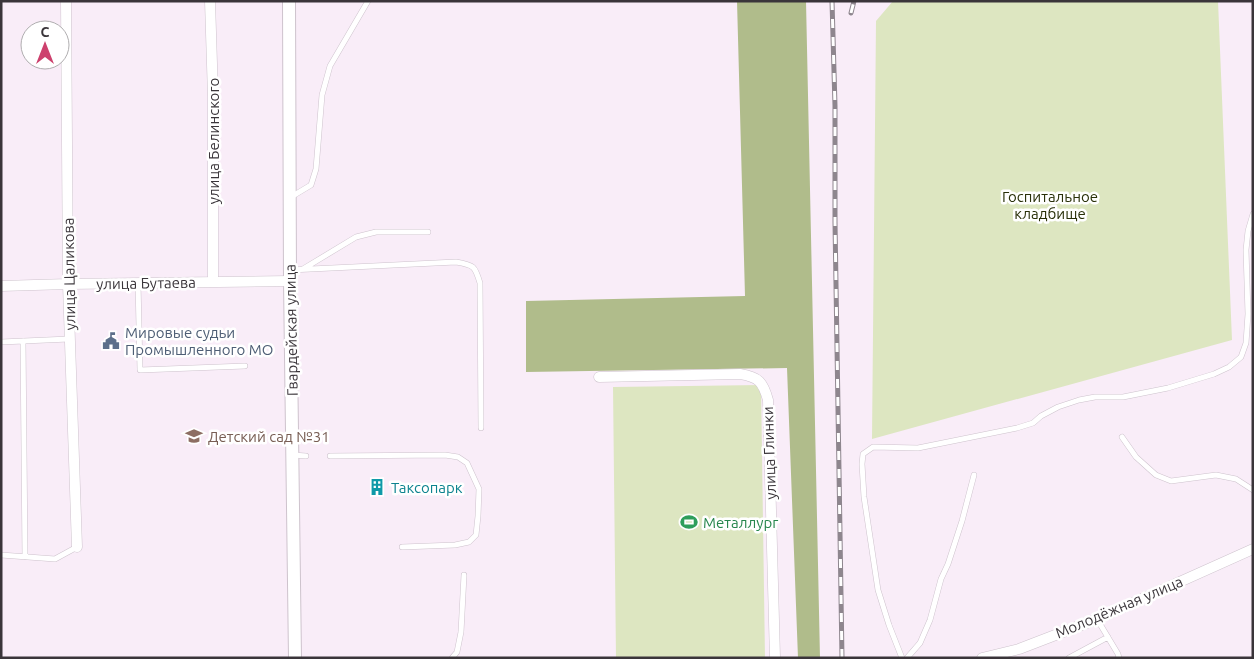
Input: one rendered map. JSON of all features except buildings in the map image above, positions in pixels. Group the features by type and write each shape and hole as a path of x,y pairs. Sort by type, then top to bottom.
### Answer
{"street":[{"name":"улица Цаликова","path":"66,1 68,284 77,547"},
{"name":"улица Белинского","path":"210,1 213,96 213,282"},
{"name":"Гвардейская улица","path":"289,1 290,197 295,274 299,456 295,658"},
{"name":"улица Бутаева","path":"1,286 213,282 295,274"},
{"name":"улица Глинки","path":"599,377 740,374 751,376 760,382 764,388 768,400 775,658"},
{"name":"Молодёжная улица","path":"982,658 1019,649 1097,619 1253,549"}],"lane":[{"path":"290,197 311,185 316,169 322,95 330,66 368,1"},
{"path":"902,658 878,590 864,496 863,454 873,448 918,448 1017,428 1033,423 1058,407 1079,400 1123,397 1168,388 1214,374 1229,367 1241,357 1246,342 1248,305 1246,250 1248,231 1253,214"},
{"path":"295,274 356,237 376,232 428,232"},
{"path":"295,274 456,262 470,265 476,271 480,283 481,428"},
{"path":"138,283 140,370 244,366"},
{"path":"1,342 70,339"},
{"path":"23,341 25,557"},
{"path":"1122,437 1136,458 1156,475 1171,482 1216,475 1236,479 1253,490"},
{"path":"330,456 445,455 458,457 467,462 479,489 476,535 469,542 455,545 402,547"},
{"path":"908,658 920,643 930,620 941,579 962,521 974,475"},
{"path":"1,555 55,559 77,547"},
{"path":"452,658 457,652 461,632 464,575"},
{"path":"1097,619 1119,658"},
{"path":"1069,658 1108,637"}],"green space":[{"path":"737,1 806,1 820,658 798,658 787,368 526,372 526,301 745,296"},
{"name":"Госпитальное кладбище","path":"893,1 1218,1 1232,340 872,439 876,21"},
{"name":"Металлург","path":"761,385 765,658 616,658 613,387"}],"railway":[{"path":"832,1 842,658"},
{"path":"851,13 854,1"}],"place":[{"name":"Мировые судьи Промышленного МО","path":"111,341"},
{"name":"Детский сад №31","path":"194,436"},
{"name":"Таксопарк","path":"377,487"},
{"name":"Металлург","path":"689,522"}]}
